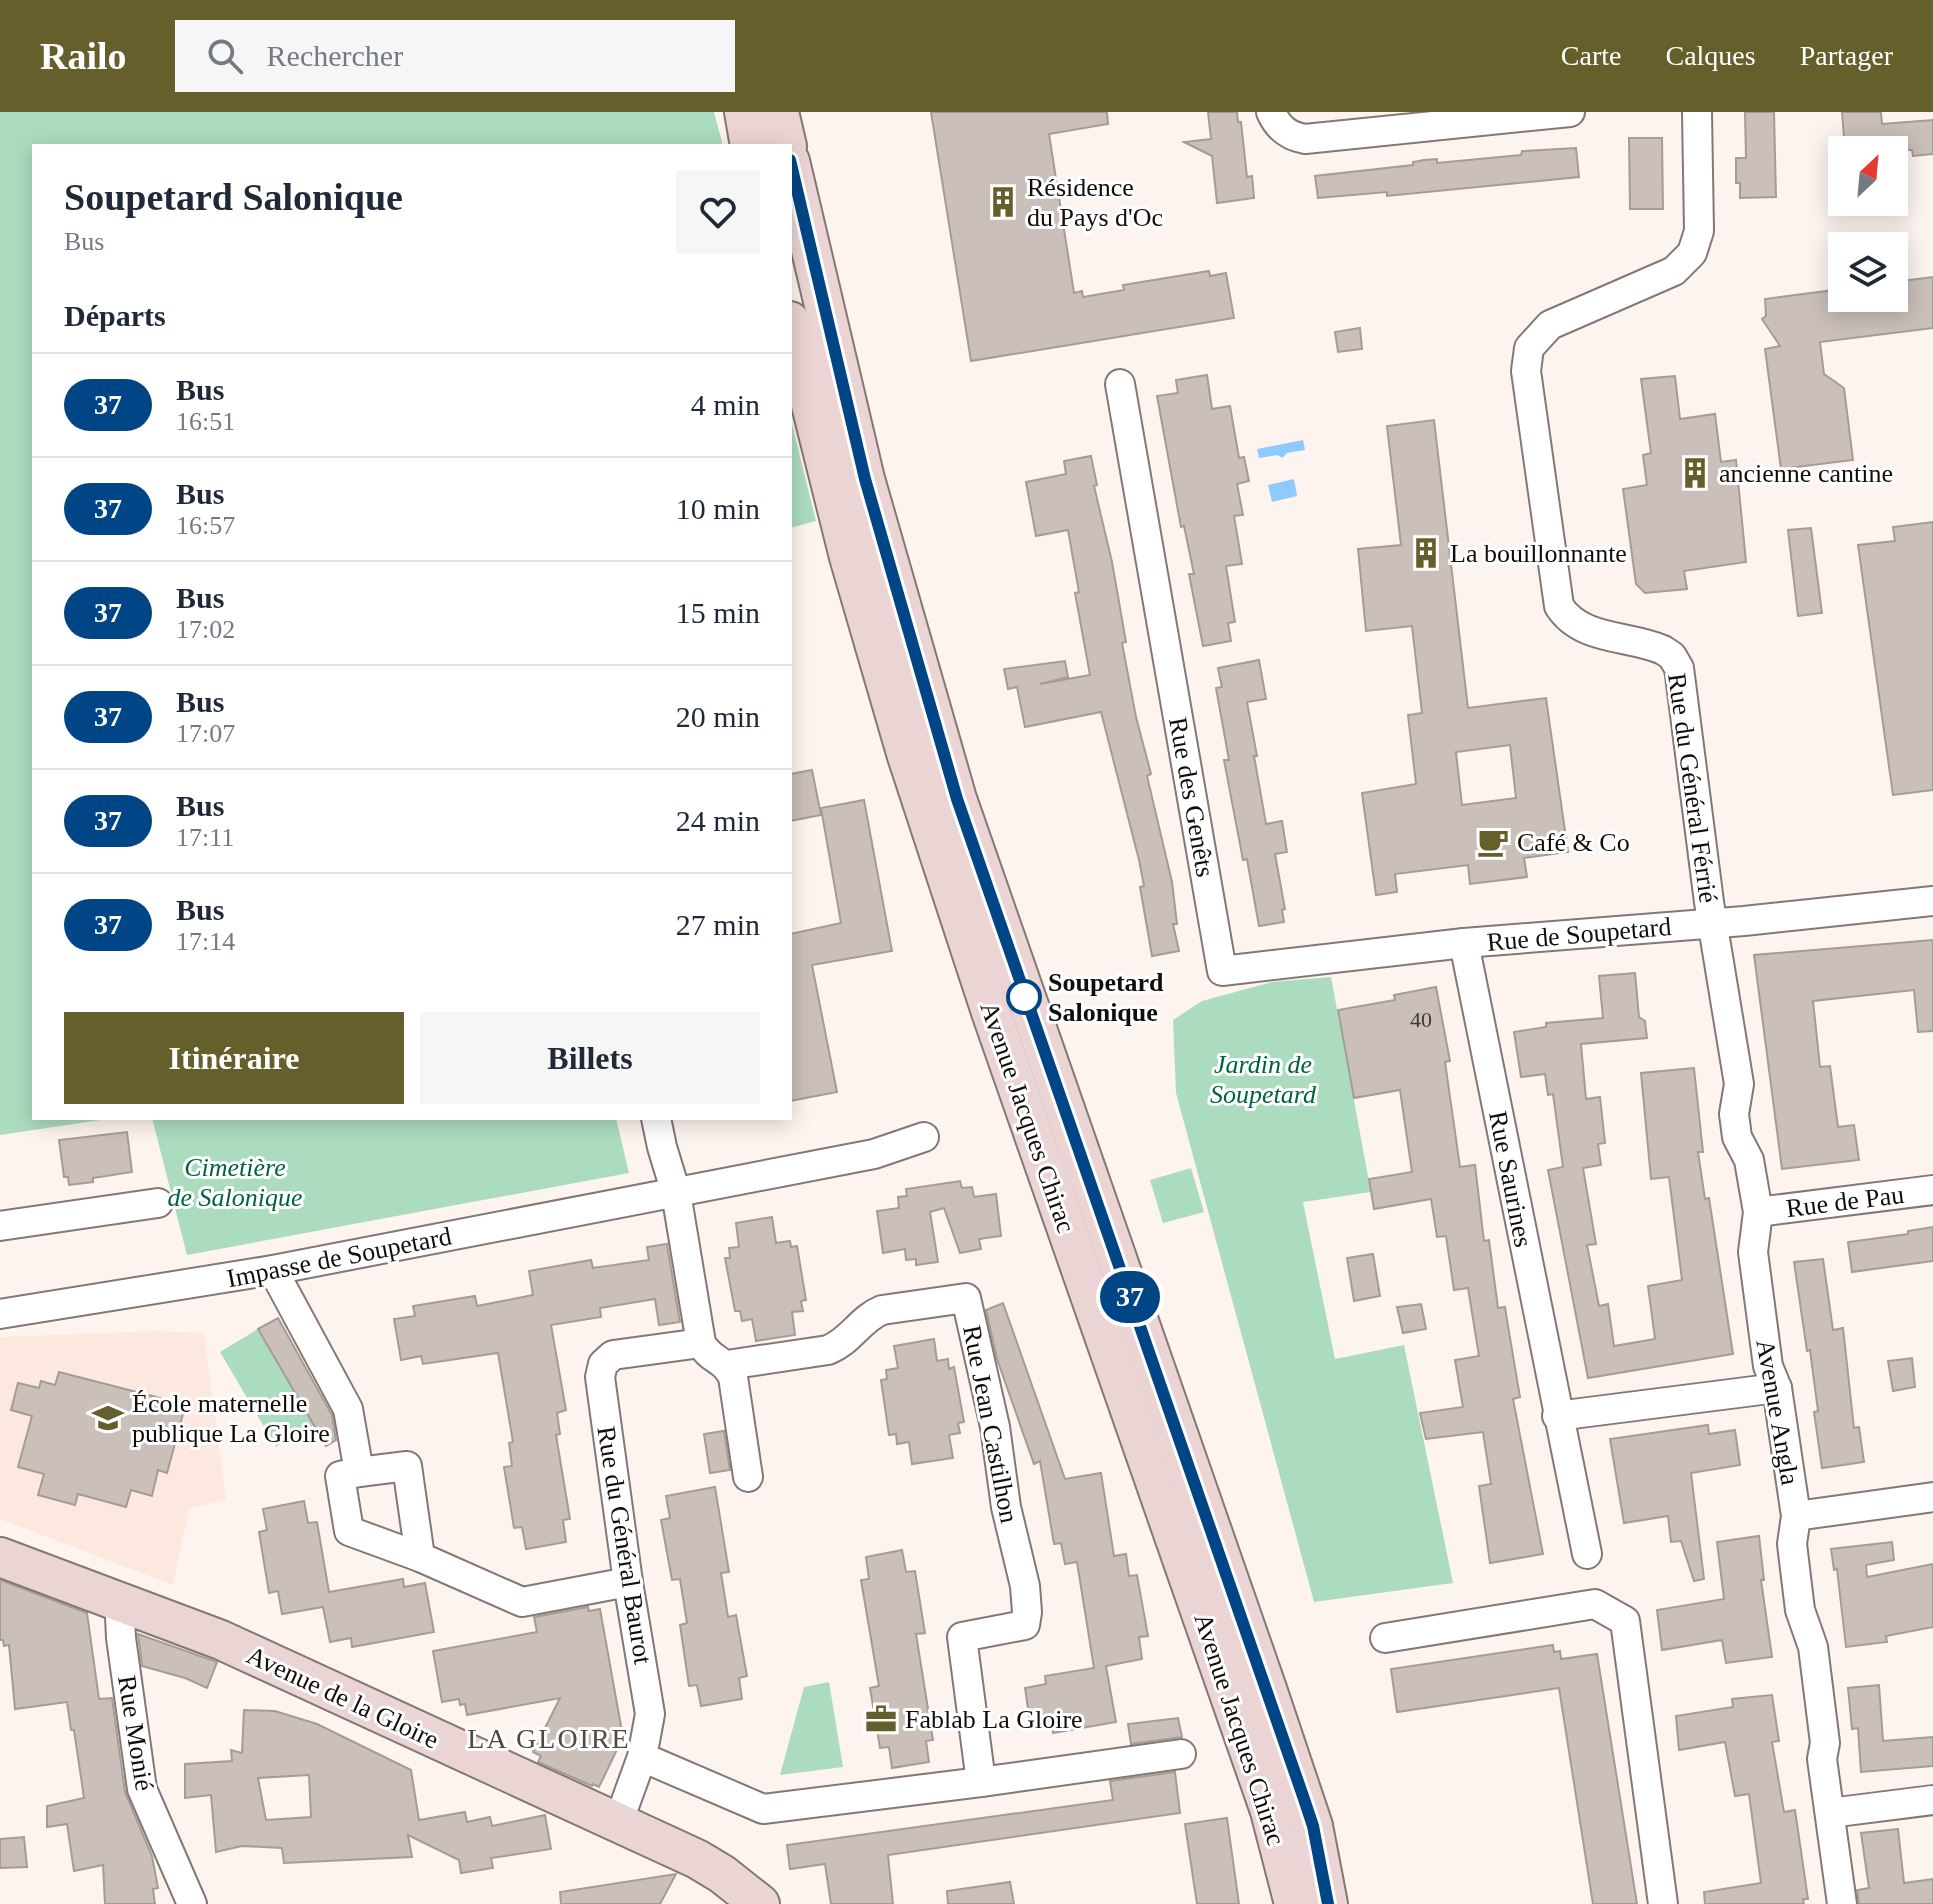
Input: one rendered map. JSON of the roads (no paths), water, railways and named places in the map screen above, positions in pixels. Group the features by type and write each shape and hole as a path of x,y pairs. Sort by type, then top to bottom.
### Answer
{"main road":[{"path":"744,112 750,144"},
{"path":"779,112 787,144"},
{"name":"Avenue Jacques Chirac","path":"792,169 865,479 957,799 1304,1799 1313,1826 1328,1904"},
{"name":"Avenue Jacques Chirac","path":"792,329 849,557 906,753 991,1012 1270,1811 1294,1904"},
{"name":"Avenue de la Gloire","path":"0,1557 221,1640 697,1859 760,1904"}],"street":[{"path":"1271,112 1283,130 1305,139 1570,112"},
{"name":"Rue du Général Férrié","path":"1697,112 1699,231 1692,253 1674,271 1550,325 1529,348 1526,371 1559,606 1575,624 1663,650 1672,656 1679,668 1713,923"},
{"name":"Rue des Genêts","path":"1120,384 1222,971 1464,943"},
{"name":"Rue de Soupetard","path":"1464,943 1933,901"},
{"name":"Avenue Angla","path":"1713,923 1739,1084 1734,1114 1737,1137 1749,1160 1758,1212 1753,1252 1768,1366 1777,1388 1796,1516 1792,1544 1800,1610 1813,1647 1825,1743 1822,1759 1842,1904"},
{"name":"Rue Saurines","path":"1464,943 1587,1554"},
{"path":"656,1120 676,1193 701,1343 712,1358 727,1365 733,1377 748,1477"},
{"name":"Impasse de Soupetard","path":"0,1314 273,1270 676,1193 874,1154 924,1137"},
{"name":"Rue de Pau","path":"1758,1212 1933,1190"},
{"path":"0,1226 158,1203"},
{"path":"273,1270 348,1409 359,1472"},
{"name":"Rue Jean Castilhon","path":"727,1365 828,1350 840,1345 870,1315 882,1310 966,1298 995,1427 1006,1507 1021,1565 1027,1612 1025,1625 962,1637 981,1782"},
{"name":"Rue du Général Baurot","path":"618,1823 642,1757 649,1724 649,1697 628,1582 600,1377 603,1364 613,1355 701,1343"},
{"path":"1557,1416 1777,1388"},
{"path":"420,1557 407,1466 340,1476 349,1531 420,1557 522,1602 628,1582"},
{"path":"1796,1516 1933,1497"},
{"name":"Rue Monié","path":"124,1602 120,1616 121,1638 142,1789 192,1904"},
{"path":"1385,1638 1595,1604 1625,1621 1663,1904"},
{"path":"642,1757 763,1809 1181,1754"},
{"path":"1830,1813 1933,1800"}],"water":[{"path":"1303,440 1305,450 1287,453 1282,458 1278,455 1259,458 1257,449"},
{"path":"1294,479 1297,496 1272,502 1268,485"}],"place":[{"name":"Résidence du Pays d'Oc","path":"1003,202"},
{"name":"ancienne cantine","path":"1695,473"},
{"name":"La bouillonnante","path":"1426,553"},
{"name":"Café & Co","path":"1493,842"},
{"name":"Soupetard Salonique","path":"1024,997"},
{"name":"École maternelle publique La Gloire","path":"108,1418"},
{"name":"Fablab La Gloire","path":"881,1719"}],"district":[{"name":"LA GLOIRE","path":"549,1738"}],"park label":[{"name":"Jardin de Soupetard","path":"1263,1079"},
{"name":"Cimetière de Salonique","path":"235,1182"}]}
